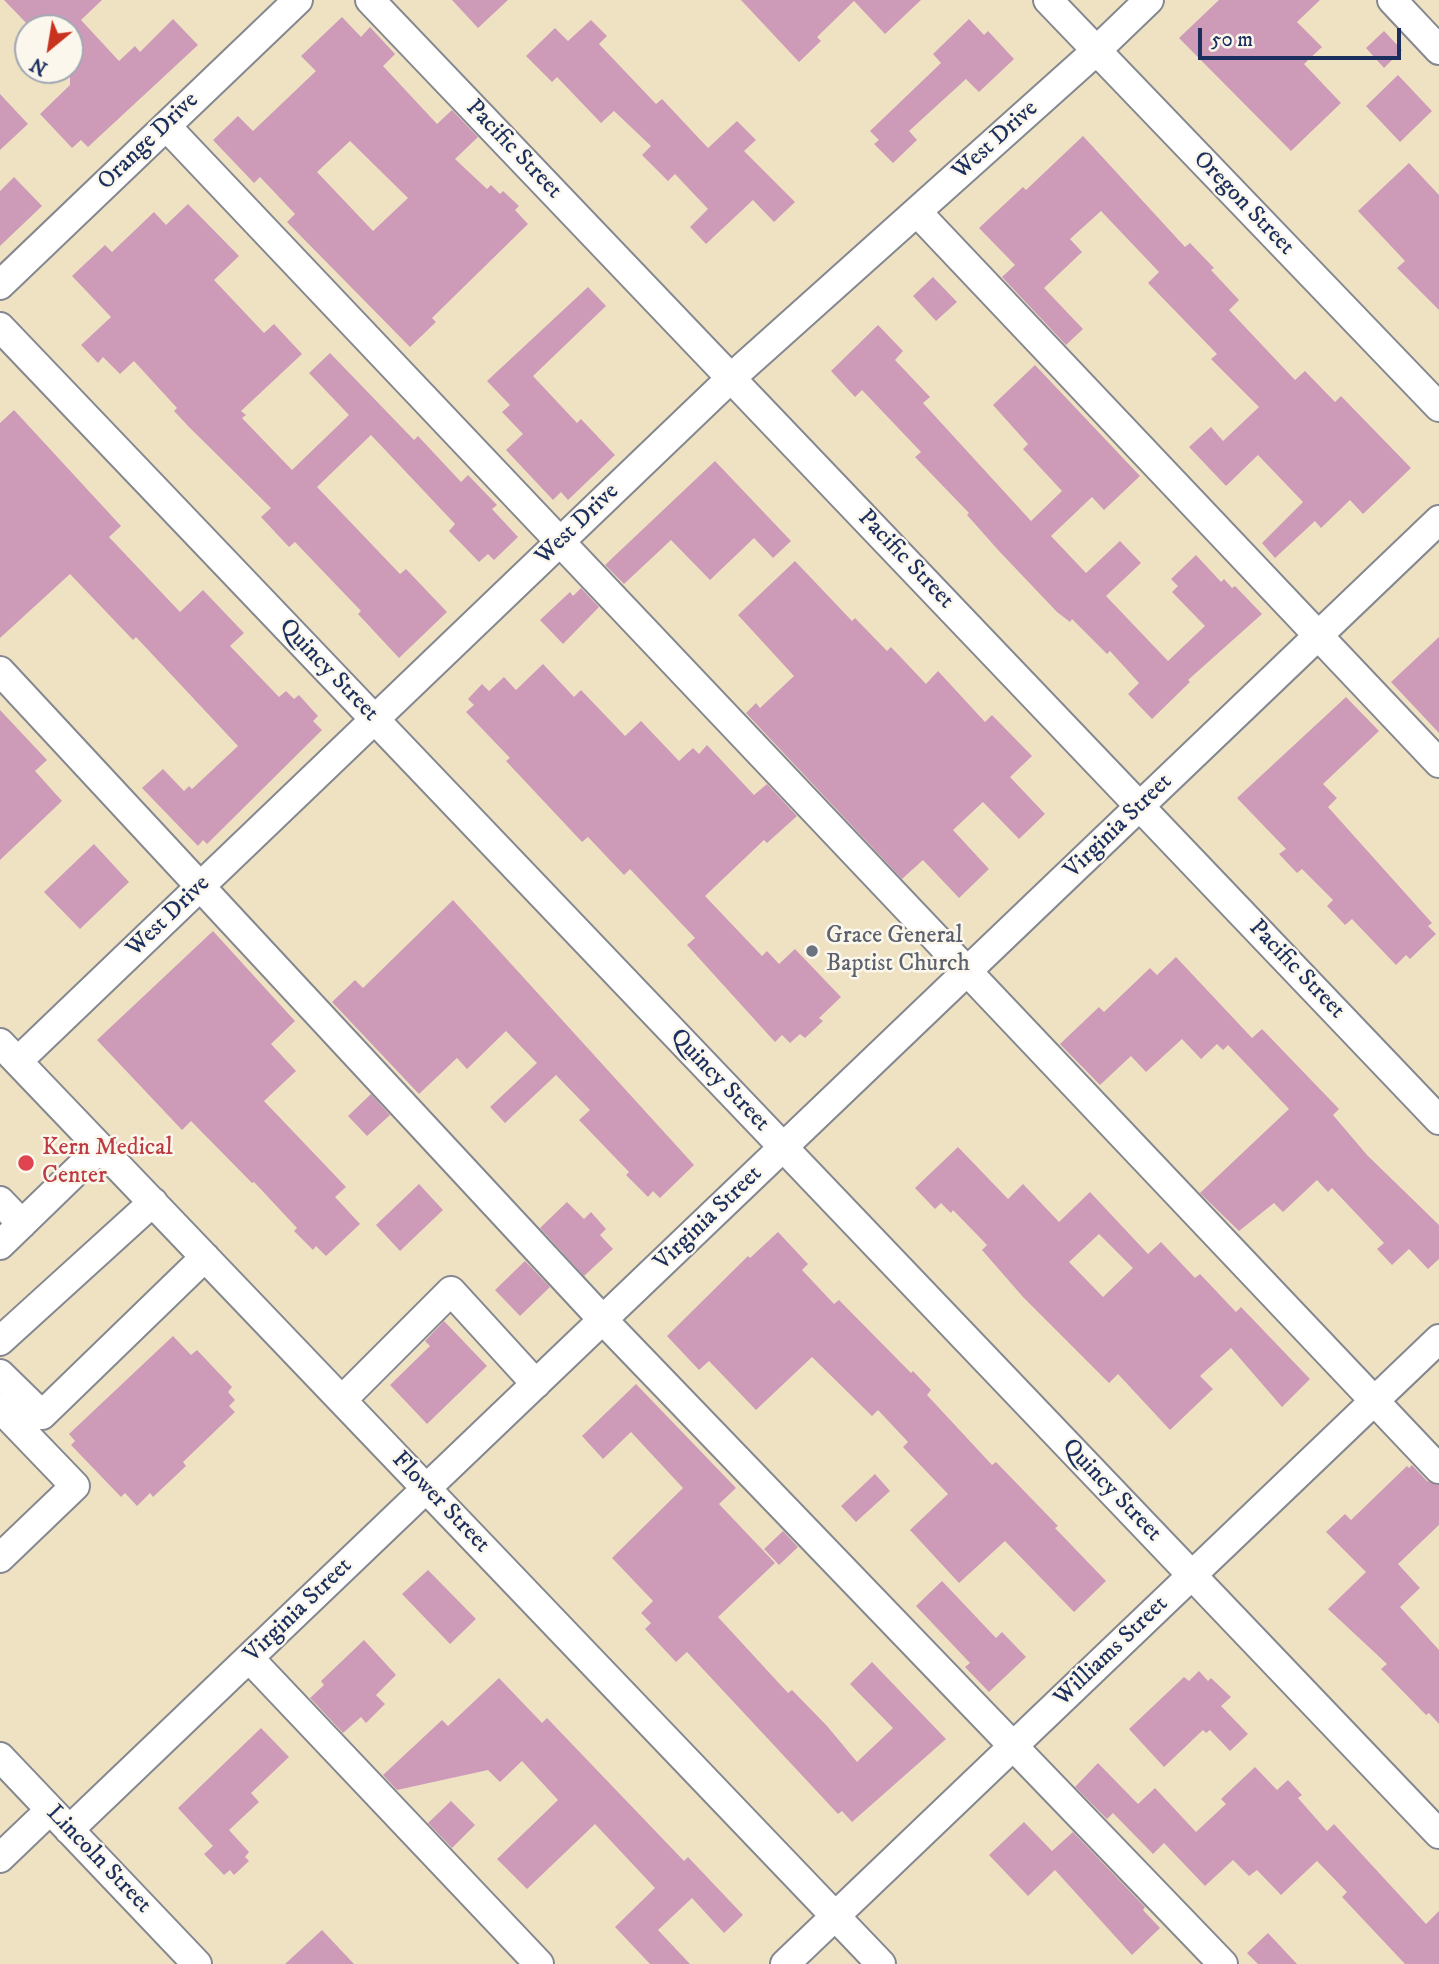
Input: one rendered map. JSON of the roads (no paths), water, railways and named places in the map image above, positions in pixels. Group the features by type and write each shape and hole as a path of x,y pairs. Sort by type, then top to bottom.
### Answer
{"street":[{"name":"Orange Drive","path":"0,285 298,0"},
{"name":"Pacific Street","path":"370,0 1439,1120"},
{"name":"Oregon Street","path":"1048,0 1439,407"},
{"name":"West Drive","path":"9,1052 202,885 731,378 1097,51 1149,0"},
{"path":"1392,0 1439,50"},
{"path":"166,126 1439,1469"},
{"path":"917,212 1439,763"},
{"name":"Quincy Street","path":"0,327 1439,1834"},
{"name":"Virginia Street","path":"0,1858 60,1820 249,1658 1439,520"},
{"path":"0,671 202,885 603,1320 1223,1964"},
{"name":"Flower Street","path":"9,1052 881,1964"},
{"path":"0,1245 100,1148"},
{"path":"0,1201 22,1224"},
{"path":"0,1341 153,1202"},
{"path":"0,1374 42,1415 205,1257"},
{"path":"342,1400 452,1291 536,1384"},
{"name":"Williams Street","path":"785,1964 1439,1339"},
{"path":"0,1558 75,1486 5,1422"},
{"path":"249,1658 540,1964"},
{"name":"Lincoln Street","path":"0,1757 197,1964"}],"place":[{"name":"Grace General Baptist Church","path":"812,951"},
{"name":"Kern Medical Center","path":"26,1163"}]}
